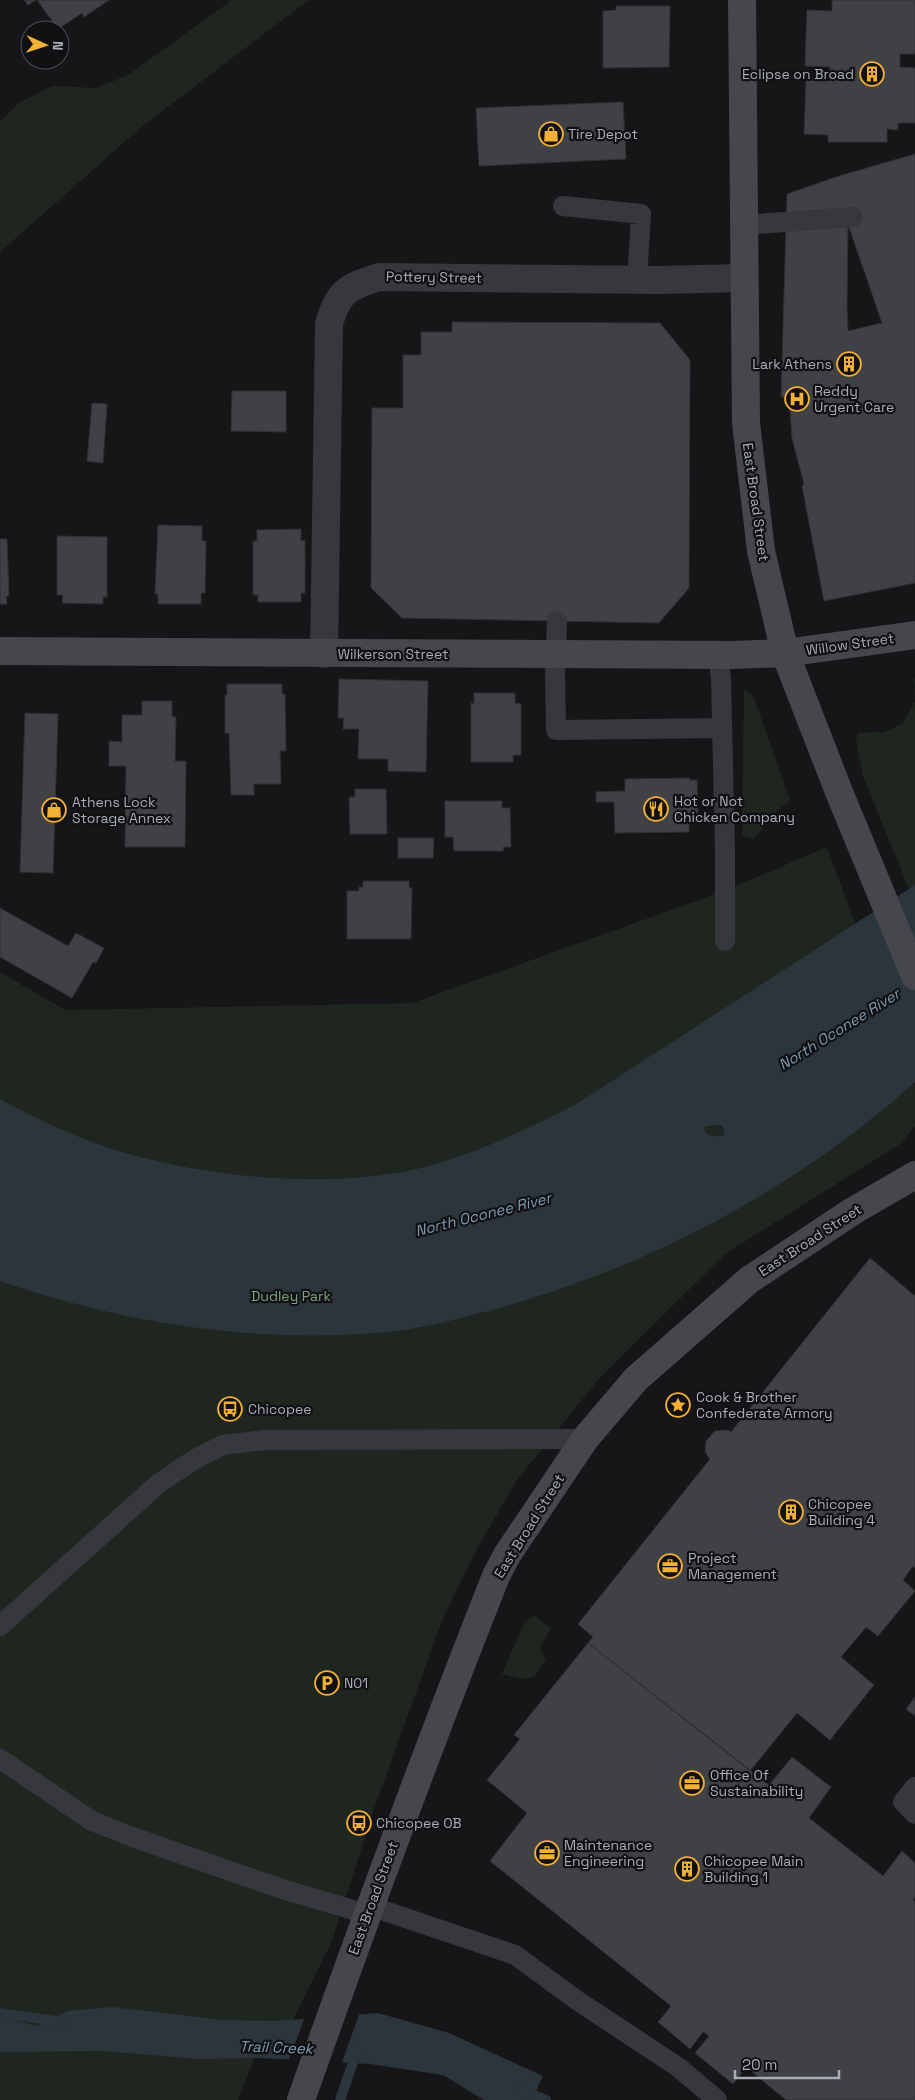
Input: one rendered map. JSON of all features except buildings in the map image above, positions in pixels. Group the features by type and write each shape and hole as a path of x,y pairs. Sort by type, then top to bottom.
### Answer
{"street":[{"name":"East Broad Street","path":"742,0 746,423 761,551 785,653 847,812 915,976"},
{"name":"Pottery Street","path":"324,654 329,324 334,306 346,290 354,285 380,277 637,280 744,278"},
{"name":"Willow Street","path":"785,653 915,635"},
{"name":"Wilkerson Street","path":"0,651 556,655 785,653"},
{"name":"East Broad Street","path":"301,2100 368,1910 496,1576 507,1555 584,1439 636,1379 749,1280 853,1211 915,1175"}],"lane":[{"path":"563,206 641,214 637,280"},
{"path":"743,225 853,218"},
{"path":"557,621 556,730 722,728"},
{"path":"718,655 722,728 725,941"},
{"path":"0,1626 158,1484 223,1445 264,1440 584,1439"},
{"path":"0,1759 92,1821 144,1842 282,1888 368,1910 515,1955 578,2001 678,2067 718,2100"},
{"path":"915,1787 903,1802 915,1814"}],"green space":[{"path":"232,0 309,0 145,124 0,252 0,122 19,103 52,86 96,88 128,75"},
{"path":"744,689 753,695 790,800 777,811 754,839 742,836"},
{"path":"915,702 915,898 909,889 863,777 856,739 858,733 884,732 902,724"},
{"name":"Dudley Park","path":"827,847 915,1087 915,1126 900,1144 725,1254 598,1380 517,1480 478,1547 443,1618 374,1809 332,1941 280,2046 261,2040 238,2100 0,2100 0,972 65,1010 412,1003 727,890"},
{"path":"534,1615 551,1628 540,1648 546,1660 534,1677 522,1679 502,1674 524,1623"}],"water":[{"name":"North Oconee River","path":"915,885 915,1082 870,1120 774,1188 723,1217 617,1268 506,1306 441,1323 375,1333 328,1335 232,1332 185,1326 91,1308 0,1281 0,1099 77,1136 125,1153 161,1162 239,1175 321,1179 361,1177 400,1172 436,1164 473,1152 508,1137 578,1103","holes":["722,1125 725,1131 723,1136 709,1135 704,1127"]},
{"path":"112,2007 223,2020 275,2021 378,2013 449,2033 543,2076 532,2100 484,2100 443,2075 370,2064 260,2058 199,2059 103,2051 0,2052 0,2010 11,2019 37,2026 68,2011"}],"pier":[{"path":"360,2012 341,2065 288,2062 305,2017"}],"waterway":[{"name":"Trail Creek","path":"0,2013 62,2022"},
{"path":"340,2100 357,2051"},
{"name":"Trail Creek","path":"521,2090 546,2100"}],"place":[{"name":"Eclipse on Broad","path":"872,74"},
{"name":"Tire Depot","path":"551,134"},
{"name":"Lark Athens","path":"849,364"},
{"name":"Reddy Urgent Care","path":"797,399"},
{"name":"Hot or Not Chicken Company","path":"656,809"},
{"name":"Athens Lock Storage Annex","path":"54,810"},
{"name":"Cook & Brother Confederate Armory","path":"678,1405"},
{"name":"Chicopee","path":"230,1409"},
{"name":"Chicopee Building 4","path":"791,1512"},
{"name":"Project Management","path":"670,1566"},
{"name":"N01","path":"327,1683"},
{"name":"Office Of Sustainability","path":"692,1783"},
{"name":"Chicopee OB","path":"359,1823"},
{"name":"Maintenance Engineering","path":"547,1853"},
{"name":"Chicopee Main Building 1","path":"687,1869"}]}
